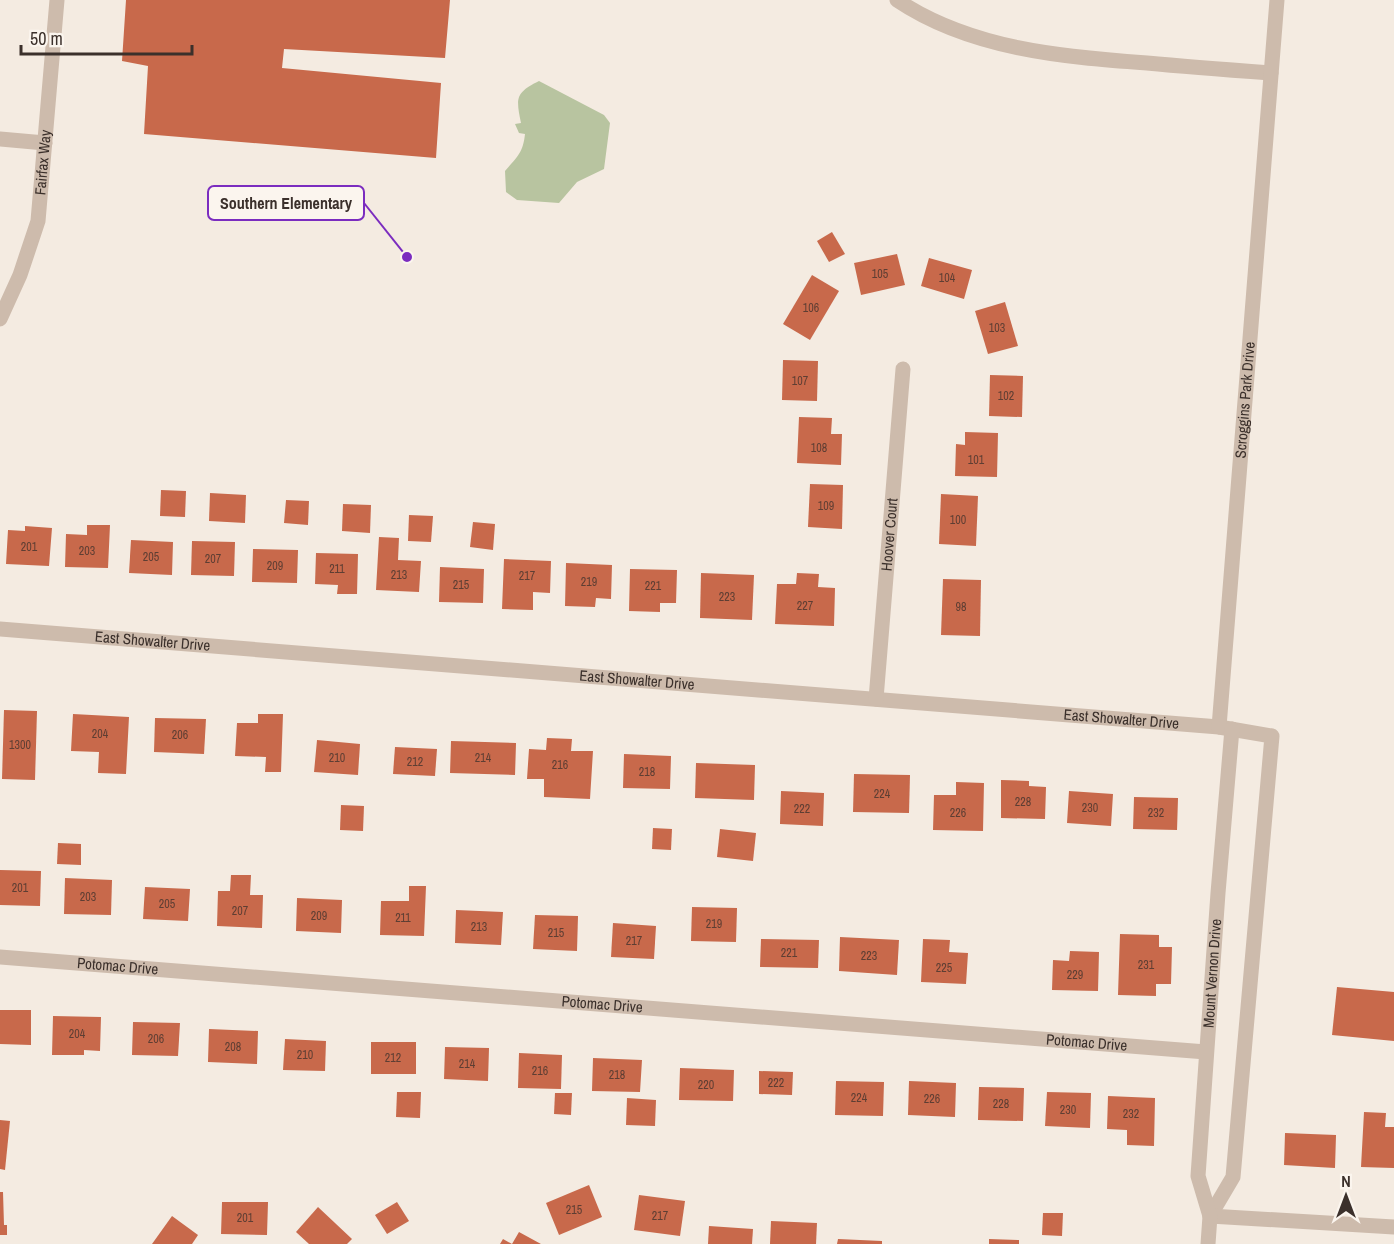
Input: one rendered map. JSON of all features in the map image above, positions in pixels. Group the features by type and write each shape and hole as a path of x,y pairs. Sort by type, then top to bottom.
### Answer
{"street":[{"name":"Fairfax Way","path":"0,319 20,275 38,221 57,0"},
{"path":"897,0 912,10 952,29 992,42 1075,58 1271,73"},
{"name":"Scroggins Park Drive","path":"1226,728 1277,0"},
{"path":"0,139 45,143"},
{"name":"Hoover Court","path":"876,699 903,369"},
{"name":"East Showalter Drive","path":"0,629 1226,728 1272,736"},
{"name":"Mount Vernon Drive","path":"1208,1244 1210,1216 1198,1176 1226,728"},
{"name":"Mount Vernon Drive","path":"1210,1216 1233,1177 1272,736"},
{"name":"Potomac Drive","path":"0,957 1206,1052"},
{"path":"1210,1216 1394,1227"}],"green space":[{"path":"539,81 604,115 610,123 604,169 577,182 559,203 517,200 506,192 505,171 521,150 525,134 519,133 515,124 521,123 518,108 519,97 525,89"}],"building":[{"path":"126,0 450,0 445,58 284,49 282,68 441,83 436,158 144,134 148,66 122,61"},
{"path":"832,232 845,254 829,262 817,241"},
{"path":"897,254 905,285 861,295 854,263"},
{"path":"929,258 972,270 964,299 921,286"},
{"path":"812,275 839,291 810,340 783,324"},
{"path":"1005,302 1018,346 988,354 975,311"},
{"path":"783,360 818,361 817,401 782,400"},
{"path":"990,375 1023,376 1022,417 989,416"},
{"path":"799,417 832,418 831,434 842,434 841,465 797,463"},
{"path":"965,432 998,433 997,477 955,476 956,444 965,445"},
{"path":"810,484 843,485 842,529 808,527"},
{"path":"161,490 186,491 185,517 160,516"},
{"path":"210,493 246,495 245,523 209,521"},
{"path":"941,494 978,496 976,546 939,544"},
{"path":"286,500 309,501 308,525 284,523"},
{"path":"343,504 371,505 370,533 342,531"},
{"path":"409,515 433,516 431,542 408,541"},
{"path":"473,522 495,524 493,550 470,547"},
{"path":"87,525 110,525 108,568 65,567 66,534 87,535"},
{"path":"25,526 52,528 49,566 6,564 8,530 25,531"},
{"path":"379,537 399,538 398,560 421,561 419,592 376,590"},
{"path":"131,540 173,542 172,575 129,573"},
{"path":"192,541 235,542 234,576 191,575"},
{"path":"253,549 298,550 297,583 252,582"},
{"path":"316,553 358,554 357,594 337,594 338,585 315,584"},
{"path":"504,559 551,561 550,593 533,592 533,610 502,609"},
{"path":"566,563 612,565 611,599 596,598 595,607 565,606"},
{"path":"440,567 484,569 483,603 439,602"},
{"path":"630,569 677,570 676,603 660,603 660,612 629,611"},
{"path":"701,573 754,575 752,620 700,618"},
{"path":"797,573 819,574 818,587 835,588 834,626 775,624 777,584 796,584"},
{"path":"943,579 981,580 980,636 941,635"},
{"path":"4,710 37,711 35,780 2,779"},
{"path":"73,714 129,717 126,774 98,773 99,752 71,751"},
{"path":"258,714 283,714 281,772 265,772 266,757 235,756 237,723 258,723"},
{"path":"155,718 206,719 204,754 154,752"},
{"path":"547,738 572,739 571,751 593,751 590,799 544,797 544,779 527,779 529,749 546,750"},
{"path":"317,740 360,744 358,775 314,772"},
{"path":"451,741 516,743 515,775 450,773"},
{"path":"395,747 437,749 435,776 393,774"},
{"path":"624,754 671,756 670,789 623,788"},
{"path":"696,763 755,765 754,800 695,798"},
{"path":"854,774 910,775 909,813 853,812"},
{"path":"1001,780 1029,781 1029,786 1046,787 1045,819 1001,818"},
{"path":"956,782 984,783 983,831 933,830 934,795 956,795"},
{"path":"781,791 824,793 823,826 780,824"},
{"path":"1069,791 1113,794 1111,826 1067,823"},
{"path":"1134,797 1178,798 1177,830 1133,829"},
{"path":"341,805 364,806 363,831 340,830"},
{"path":"653,828 672,829 671,850 652,849"},
{"path":"720,829 756,833 753,861 717,857"},
{"path":"58,843 81,844 81,865 57,864"},
{"path":"0,870 41,871 40,906 0,905"},
{"path":"231,875 251,875 250,895 263,895 262,928 217,926 218,891 230,891"},
{"path":"65,878 112,880 111,915 64,914"},
{"path":"409,886 426,886 424,936 380,935 381,901 409,901"},
{"path":"145,887 190,889 188,921 143,919"},
{"path":"297,898 342,900 341,933 296,931"},
{"path":"692,907 737,908 736,942 691,941"},
{"path":"456,910 503,912 501,945 455,943"},
{"path":"535,915 578,916 577,951 533,949"},
{"path":"613,923 656,926 654,959 611,957"},
{"path":"1120,934 1159,935 1159,947 1172,947 1171,984 1156,984 1156,996 1118,995"},
{"path":"840,937 899,940 897,975 839,971"},
{"path":"761,939 819,940 818,968 760,967"},
{"path":"923,939 950,940 949,952 968,953 966,984 921,982"},
{"path":"1070,951 1099,952 1098,991 1052,990 1053,960 1069,961"},
{"path":"1337,987 1394,992 1394,1041 1332,1035"},
{"path":"0,1010 31,1010 31,1045 0,1044"},
{"path":"53,1016 101,1017 100,1051 84,1050 84,1055 52,1055"},
{"path":"133,1022 180,1023 178,1056 132,1055"},
{"path":"209,1029 258,1031 257,1064 208,1062"},
{"path":"285,1039 326,1041 325,1071 283,1070"},
{"path":"371,1042 416,1042 416,1074 371,1074"},
{"path":"445,1047 489,1048 488,1081 444,1079"},
{"path":"519,1053 562,1055 561,1089 518,1088"},
{"path":"593,1058 642,1060 640,1092 592,1091"},
{"path":"680,1068 734,1070 733,1101 679,1100"},
{"path":"759,1071 793,1072 792,1095 759,1094"},
{"path":"836,1081 884,1082 883,1116 835,1115"},
{"path":"909,1081 956,1083 955,1117 908,1115"},
{"path":"979,1087 1024,1088 1023,1121 978,1120"},
{"path":"397,1092 421,1092 420,1118 396,1117"},
{"path":"1047,1092 1091,1093 1090,1128 1045,1126"},
{"path":"555,1093 572,1093 571,1115 554,1114"},
{"path":"1108,1096 1155,1098 1154,1146 1127,1145 1127,1130 1107,1129"},
{"path":"627,1098 656,1100 655,1126 626,1125"},
{"path":"1364,1112 1386,1113 1385,1127 1394,1127 1394,1168 1361,1167"},
{"path":"0,1120 10,1121 5,1170 0,1169"},
{"path":"1285,1133 1336,1135 1335,1168 1284,1165"},
{"path":"589,1185 602,1217 559,1235 546,1203"},
{"path":"0,1192 3,1192 4,1225 7,1225 7,1235 0,1235"},
{"path":"639,1195 685,1201 680,1236 634,1230"},
{"path":"222,1202 268,1202 267,1235 221,1234"},
{"path":"397,1202 409,1221 387,1234 375,1215"},
{"path":"318,1207 352,1239 347,1244 309,1244 296,1232"},
{"path":"1043,1213 1063,1213 1062,1236 1042,1235"},
{"path":"172,1216 198,1235 192,1244 152,1244"},
{"path":"771,1221 817,1223 816,1244 770,1244"},
{"path":"709,1226 753,1229 752,1244 708,1244"},
{"path":"519,1232 541,1244 512,1244"},
{"path":"503,1239 512,1244 500,1244"},
{"path":"838,1239 882,1241 882,1244 837,1244"},
{"path":"989,1239 1019,1240 1019,1244 989,1244"}],"place":[{"name":"Southern Elementary","path":"407,257"}]}
